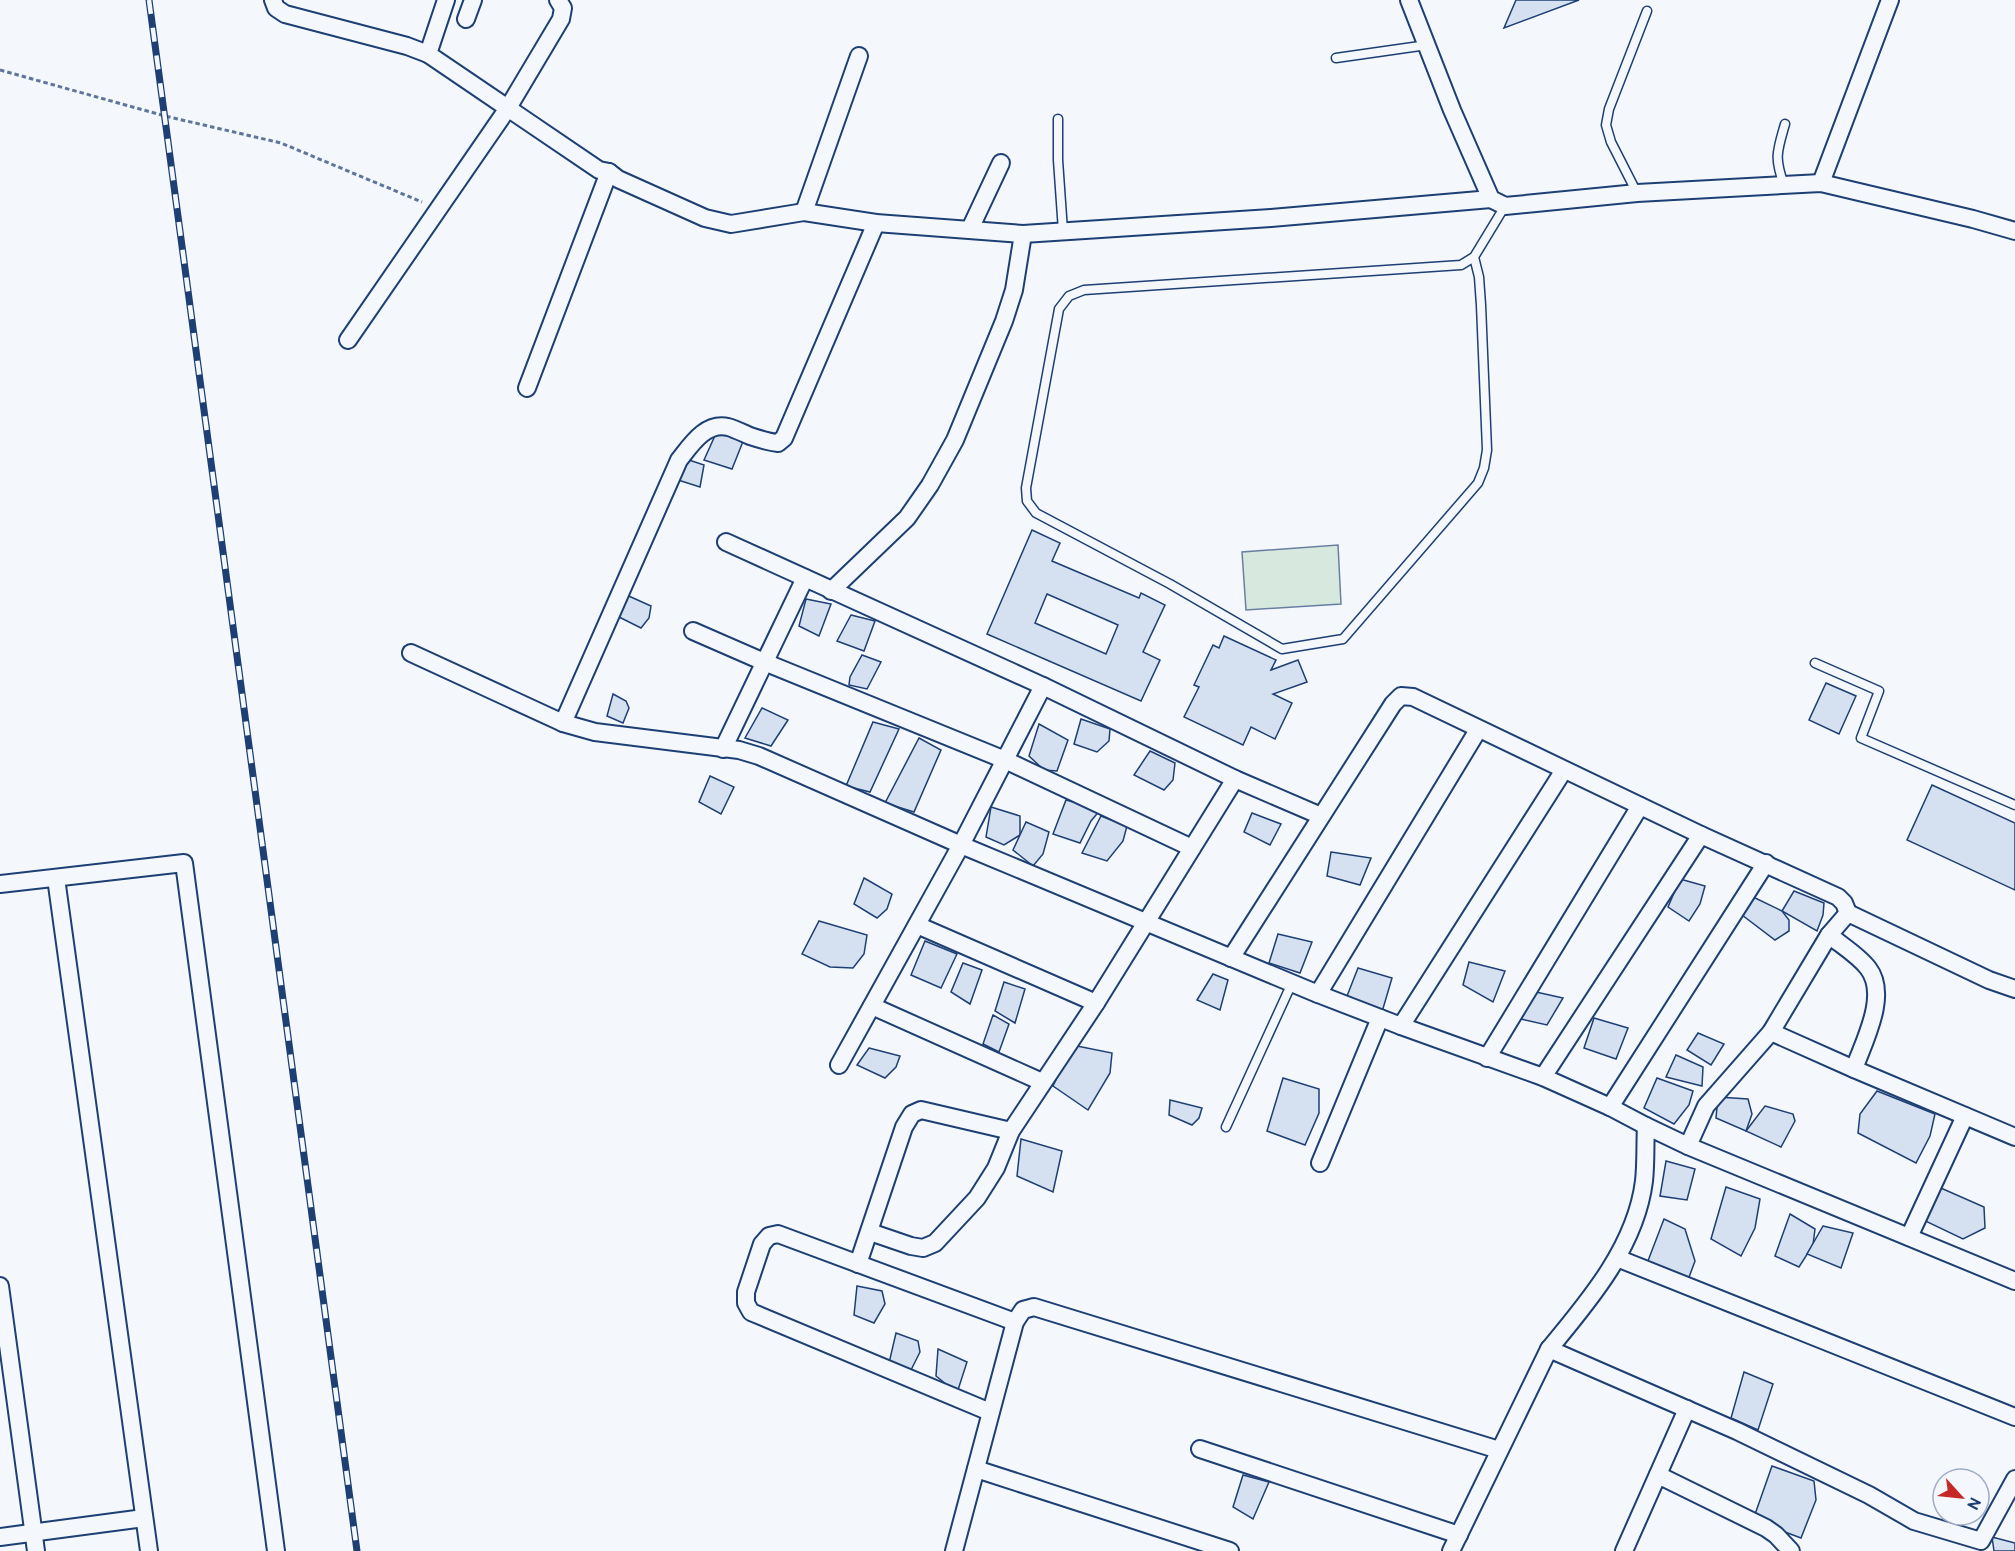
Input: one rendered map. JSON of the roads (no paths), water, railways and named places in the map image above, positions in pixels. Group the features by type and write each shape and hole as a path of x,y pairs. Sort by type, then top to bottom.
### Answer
{"street":[{"path":"273,0 276,8 285,14 407,46 428,54 599,170 609,172 618,179 705,219 731,224 804,212 876,223 1023,234 1637,192 1821,183 2015,231"},
{"path":"428,54 446,0"},
{"path":"466,19 473,0"},
{"path":"348,340 508,108 561,20 563,8 558,0"},
{"path":"1409,0 1452,110 1498,203"},
{"path":"1821,183 1890,0"},
{"path":"804,212 859,56"},
{"path":"970,230 1001,163"},
{"path":"526,388 609,172"},
{"path":"563,723 679,460 703,432 714,427 726,427 769,442 778,443 784,438 876,223"},
{"path":"831,591 907,518 950,449 1004,321 1014,290 1023,234"},
{"path":"726,542 1043,686 1235,779 1321,816"},
{"path":"723,748 805,578"},
{"path":"693,631 1005,760 1192,848"},
{"path":"411,653 563,723 595,732 739,750 759,756 961,845 1318,994 1543,1077 1688,1146 2015,1281"},
{"path":"839,1065 961,845 1043,686"},
{"path":"1231,958 1393,704 1401,696 1413,698 1701,835 1838,897 1844,903 1848,913 1989,980 2015,989"},
{"path":"1318,994 1478,730"},
{"path":"1401,1026 1564,770"},
{"path":"870,1232 910,1246 923,1248 935,1243 977,1198 996,1168 1011,1131 1096,1003 1235,779"},
{"path":"1487,1058 1640,806"},
{"path":"1543,1077 1701,835"},
{"path":"0,884 184,863 276,1551"},
{"path":"1610,1107 1766,863"},
{"path":"56,878 149,1551"},
{"path":"1688,1146 1706,1106 1771,1032 1829,935 1848,913"},
{"path":"917,925 1096,1003"},
{"path":"1829,935 1866,966 1875,978 1877,992 1875,1006 1854,1069"},
{"path":"872,1006 1042,1082"},
{"path":"1320,1163 1380,1018"},
{"path":"1771,1032 2015,1137"},
{"path":"858,1264 904,1127 912,1114 921,1110 1011,1131"},
{"path":"1909,1237 1965,1116"},
{"path":"1451,1551 1549,1349 1577,1316 1617,1258 1635,1220 1644,1182 1646,1126"},
{"path":"990,1412 751,1312 746,1303 746,1292 762,1244 769,1236 778,1234 1015,1322"},
{"path":"1617,1258 2015,1417"},
{"path":"0,1286 36,1551"},
{"path":"954,1551 1015,1322 1023,1310 1034,1307 1499,1450"},
{"path":"1549,1349 1737,1431 1869,1495 1914,1521 1979,1546 2015,1479"},
{"path":"1624,1551 1687,1409"},
{"path":"1200,1449 1459,1535"},
{"path":"976,1469 1230,1551"},
{"path":"1658,1474 1766,1528 1791,1551"},
{"path":"0,1537 144,1518"}],"lane":[{"path":"1637,192 1611,142 1606,125 1609,109 1647,11"},
{"path":"1336,58 1427,45"},
{"path":"1058,119 1058,160 1063,231"},
{"path":"1784,185 1776,155 1785,124"},
{"path":"1474,257 1461,265 1084,290 1069,296 1059,309 1026,488 1027,501 1036,513 1170,584 1282,649 1343,639 1478,483 1484,468 1487,450 1481,305 1474,257 1498,203"},
{"path":"1815,663 1879,691 1861,738 2015,806"},
{"path":"1226,1127 1292,983"}],"railway":[{"path":"149,0 357,1551"}]}
